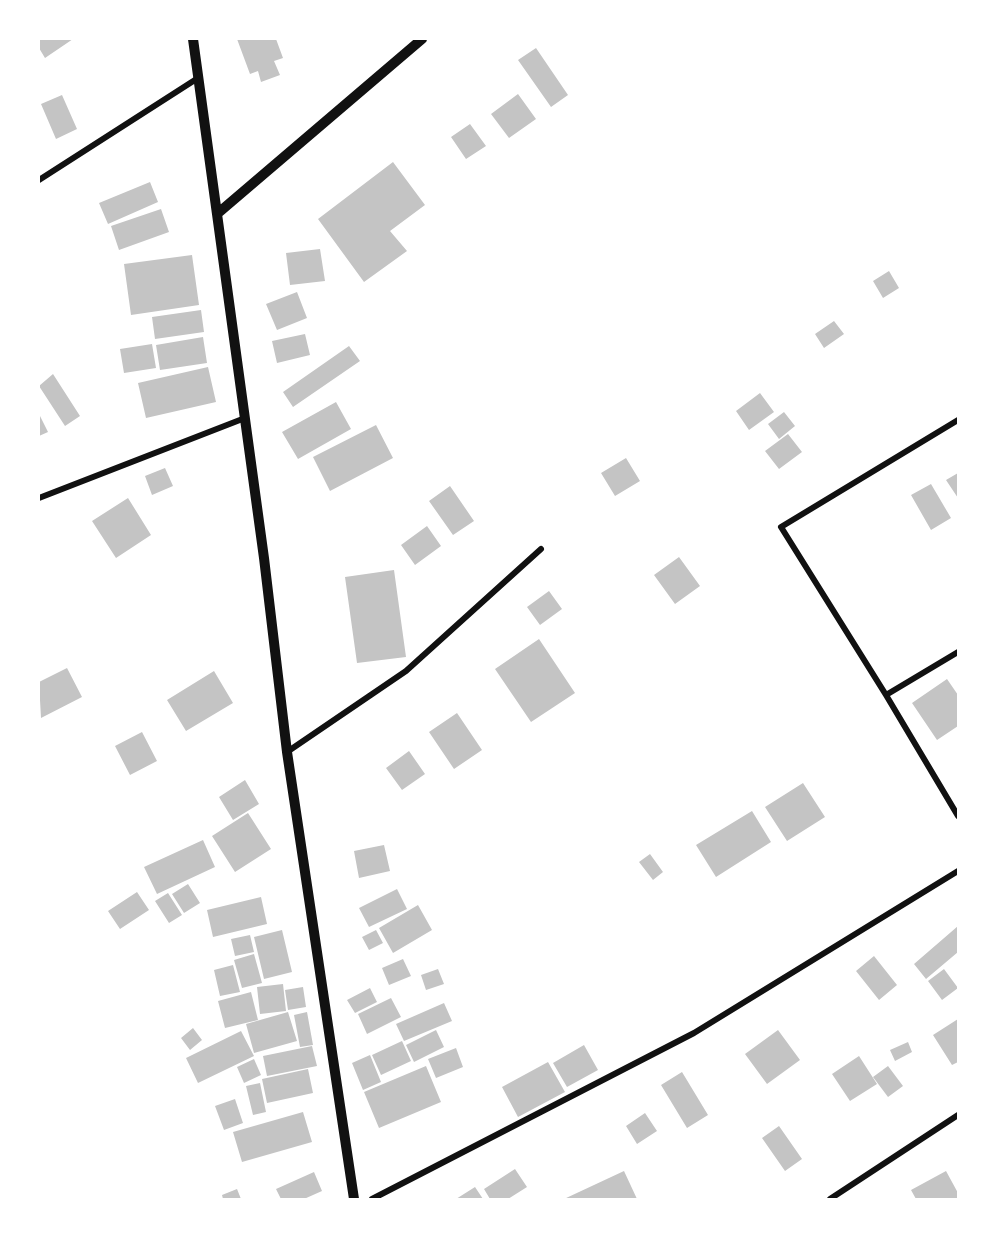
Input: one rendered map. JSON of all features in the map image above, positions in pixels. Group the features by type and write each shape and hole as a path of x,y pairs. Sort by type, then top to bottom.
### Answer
{"street":[{"path":"193,39 245,418 287,752 354,1199"},
{"path":"217,214 422,39"},
{"path":"39,180 198,78"},
{"path":"39,498 245,418"},
{"path":"958,420 781,527 886,694 958,816"},
{"path":"287,752 406,671 541,549"},
{"path":"886,694 958,652"},
{"path":"372,1199 694,1033 958,872"},
{"path":"830,1199 958,1115"}],"building":[{"path":"39,39 73,39 45,58 39,48"},
{"path":"237,39 276,39 283,58 274,61 280,75 261,82 258,71 250,74"},
{"path":"536,48 568,95 551,107 518,60"},
{"path":"518,94 536,119 509,138 491,114"},
{"path":"62,95 77,129 56,139 41,104"},
{"path":"470,124 486,146 466,159 451,137"},
{"path":"393,162 425,205 390,231 407,251 364,282 318,219"},
{"path":"150,182 158,202 108,224 99,203"},
{"path":"161,209 169,232 119,250 111,226"},
{"path":"320,249 325,281 290,285 286,253"},
{"path":"192,255 199,305 131,315 124,264"},
{"path":"889,271 899,288 883,298 873,281"},
{"path":"297,292 307,318 277,330 266,304"},
{"path":"201,310 204,332 155,339 152,317"},
{"path":"834,321 844,334 824,348 815,334"},
{"path":"305,334 310,355 277,363 272,341"},
{"path":"203,337 207,363 160,370 156,345"},
{"path":"152,344 156,368 124,373 120,349"},
{"path":"349,346 360,361 293,407 283,392"},
{"path":"208,367 216,402 146,418 138,383"},
{"path":"53,374 80,416 65,426 39,386"},
{"path":"760,393 774,412 749,430 736,411"},
{"path":"336,402 351,429 298,459 282,432"},
{"path":"784,412 795,426 779,439 768,424"},
{"path":"39,414 48,432 39,436"},
{"path":"376,425 393,458 330,491 313,457"},
{"path":"788,434 802,452 779,469 765,451"},
{"path":"626,458 640,481 615,496 601,473"},
{"path":"165,468 173,486 152,495 145,476"},
{"path":"958,473 958,498 946,480"},
{"path":"931,484 951,518 931,530 911,495"},
{"path":"450,486 474,521 453,535 429,501"},
{"path":"128,498 151,535 116,558 92,521"},
{"path":"427,526 441,546 415,565 401,545"},
{"path":"679,557 700,586 675,604 654,575"},
{"path":"394,570 406,657 357,663 345,577"},
{"path":"549,591 562,609 540,625 527,607"},
{"path":"539,639 575,693 531,722 495,669"},
{"path":"67,668 82,697 41,718 39,682"},
{"path":"214,671 233,703 186,731 167,700"},
{"path":"947,679 958,695 958,726 937,740 912,703"},
{"path":"457,713 482,750 454,769 429,732"},
{"path":"142,732 157,761 130,775 115,746"},
{"path":"409,751 425,774 402,790 386,768"},
{"path":"245,780 259,804 233,820 219,797"},
{"path":"803,783 825,817 787,841 765,807"},
{"path":"752,811 771,842 716,877 696,845"},
{"path":"248,813 271,849 235,872 212,836"},
{"path":"203,840 215,867 157,894 144,867"},
{"path":"384,845 390,871 359,878 354,851"},
{"path":"650,854 663,872 653,880 639,862"},
{"path":"188,884 200,903 184,913 172,894"},
{"path":"397,889 407,909 369,927 359,908"},
{"path":"137,892 149,910 120,929 108,911"},
{"path":"168,893 182,915 169,923 155,901"},
{"path":"261,897 267,924 213,937 207,910"},
{"path":"418,905 432,930 393,953 379,928"},
{"path":"958,926 958,952 926,979 914,964"},
{"path":"282,930 292,972 264,979 254,937"},
{"path":"376,930 383,943 369,950 362,937"},
{"path":"250,935 254,952 235,956 231,939"},
{"path":"254,954 262,983 242,988 234,960"},
{"path":"874,956 897,985 879,1000 856,971"},
{"path":"403,959 411,976 389,985 382,968"},
{"path":"233,965 240,992 220,996 214,970"},
{"path":"438,969 444,984 426,990 421,975"},
{"path":"944,969 958,988 942,1000 928,981"},
{"path":"283,984 286,1011 260,1014 257,987"},
{"path":"303,987 306,1007 288,1010 285,990"},
{"path":"370,988 377,1002 355,1013 347,1000"},
{"path":"251,992 258,1020 225,1028 218,1001"},
{"path":"391,998 401,1017 367,1034 358,1014"},
{"path":"444,1003 452,1021 404,1041 396,1024"},
{"path":"288,1012 297,1041 254,1053 246,1024"},
{"path":"307,1012 313,1045 300,1047 294,1015"},
{"path":"958,1019 958,1062 952,1065 933,1035"},
{"path":"193,1028 202,1040 190,1050 181,1038"},
{"path":"436,1030 444,1047 414,1062 406,1045"},
{"path":"778,1030 800,1060 767,1084 745,1054"},
{"path":"241,1031 254,1056 198,1083 186,1058"},
{"path":"402,1041 411,1061 381,1075 372,1055"},
{"path":"908,1042 912,1052 895,1061 890,1050"},
{"path":"584,1045 598,1070 567,1087 553,1063"},
{"path":"312,1046 317,1066 267,1076 263,1056"},
{"path":"456,1048 463,1067 436,1078 428,1059"},
{"path":"370,1055 381,1082 363,1090 352,1063"},
{"path":"859,1056 877,1084 850,1101 832,1074"},
{"path":"254,1059 261,1075 244,1083 237,1067"},
{"path":"548,1062 565,1092 518,1117 502,1087"},
{"path":"426,1066 441,1102 379,1128 364,1092"},
{"path":"888,1066 903,1086 888,1097 873,1077"},
{"path":"308,1069 313,1093 267,1103 262,1079"},
{"path":"682,1072 708,1115 687,1128 661,1085"},
{"path":"260,1083 266,1112 253,1115 246,1086"},
{"path":"235,1099 243,1123 224,1130 215,1106"},
{"path":"303,1112 312,1142 242,1162 233,1132"},
{"path":"645,1113 657,1131 637,1144 626,1126"},
{"path":"779,1126 802,1159 785,1171 762,1138"},
{"path":"515,1169 527,1187 508,1199 490,1199 484,1189"},
{"path":"624,1171 637,1199 564,1199"},
{"path":"946,1171 958,1193 958,1199 916,1199 911,1190"},
{"path":"314,1172 322,1191 304,1199 281,1199 276,1189"},
{"path":"475,1187 483,1199 456,1199"},
{"path":"237,1189 241,1199 223,1199 222,1195"}]}
